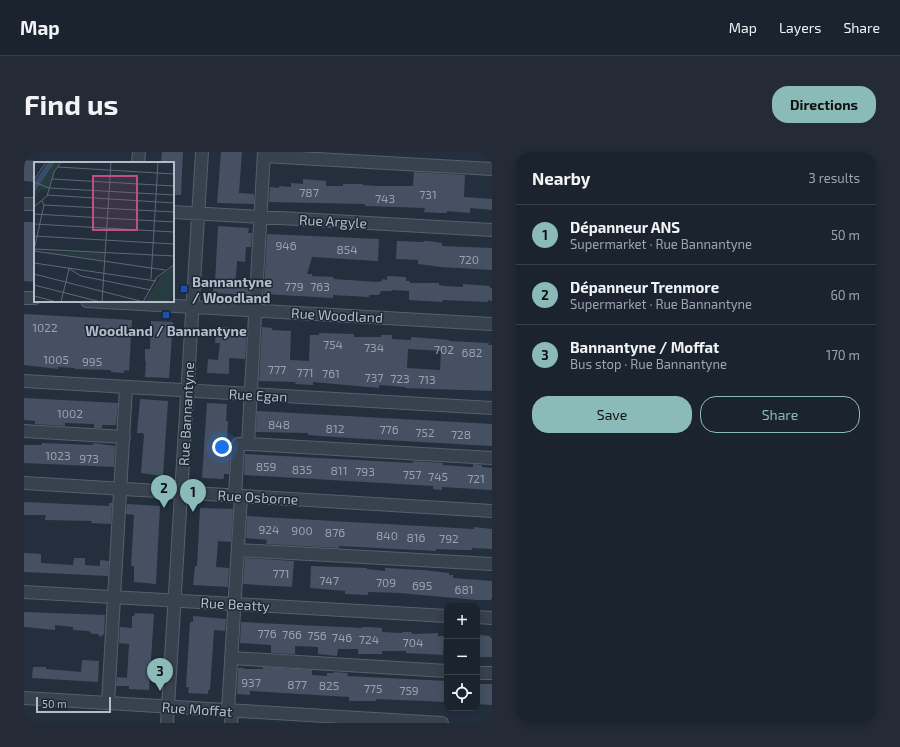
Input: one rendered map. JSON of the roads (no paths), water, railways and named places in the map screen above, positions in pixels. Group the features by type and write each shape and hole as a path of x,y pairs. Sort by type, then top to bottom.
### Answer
{"street":[{"path":"138,162 139,152"},
{"name":"Rue Bannantyne","path":"167,723 202,152"},
{"path":"248,444 264,154 492,168"},
{"name":"Rue Argyle","path":"174,212 492,230"},
{"name":"Rue Woodland","path":"129,302 492,324"},
{"name":"Rue Egan","path":"24,381 492,408"},
{"path":"108,703 126,387"},
{"path":"24,431 124,437"},
{"path":"231,723 231,658 238,550 238,444 492,458"},
{"name":"Rue Osborne","path":"24,483 492,511"},
{"path":"238,550 492,564"},
{"name":"Rue Beatty","path":"24,592 444,616"},
{"path":"480,618 492,618"},
{"path":"231,658 444,671"},
{"path":"480,672 492,673"},
{"name":"Rue Moffat","path":"24,698 230,711 287,718 442,723"}],"place":[{"name":"Bannantyne / Woodland","path":"184,289"},
{"name":"Woodland / Bannantyne","path":"166,315"},
{"name":"Dépanneur Trenmore","path":"164,508"},
{"name":"Dépanneur ANS","path":"193,512"},
{"name":"Bannantyne / Moffat","path":"160,691"}]}
